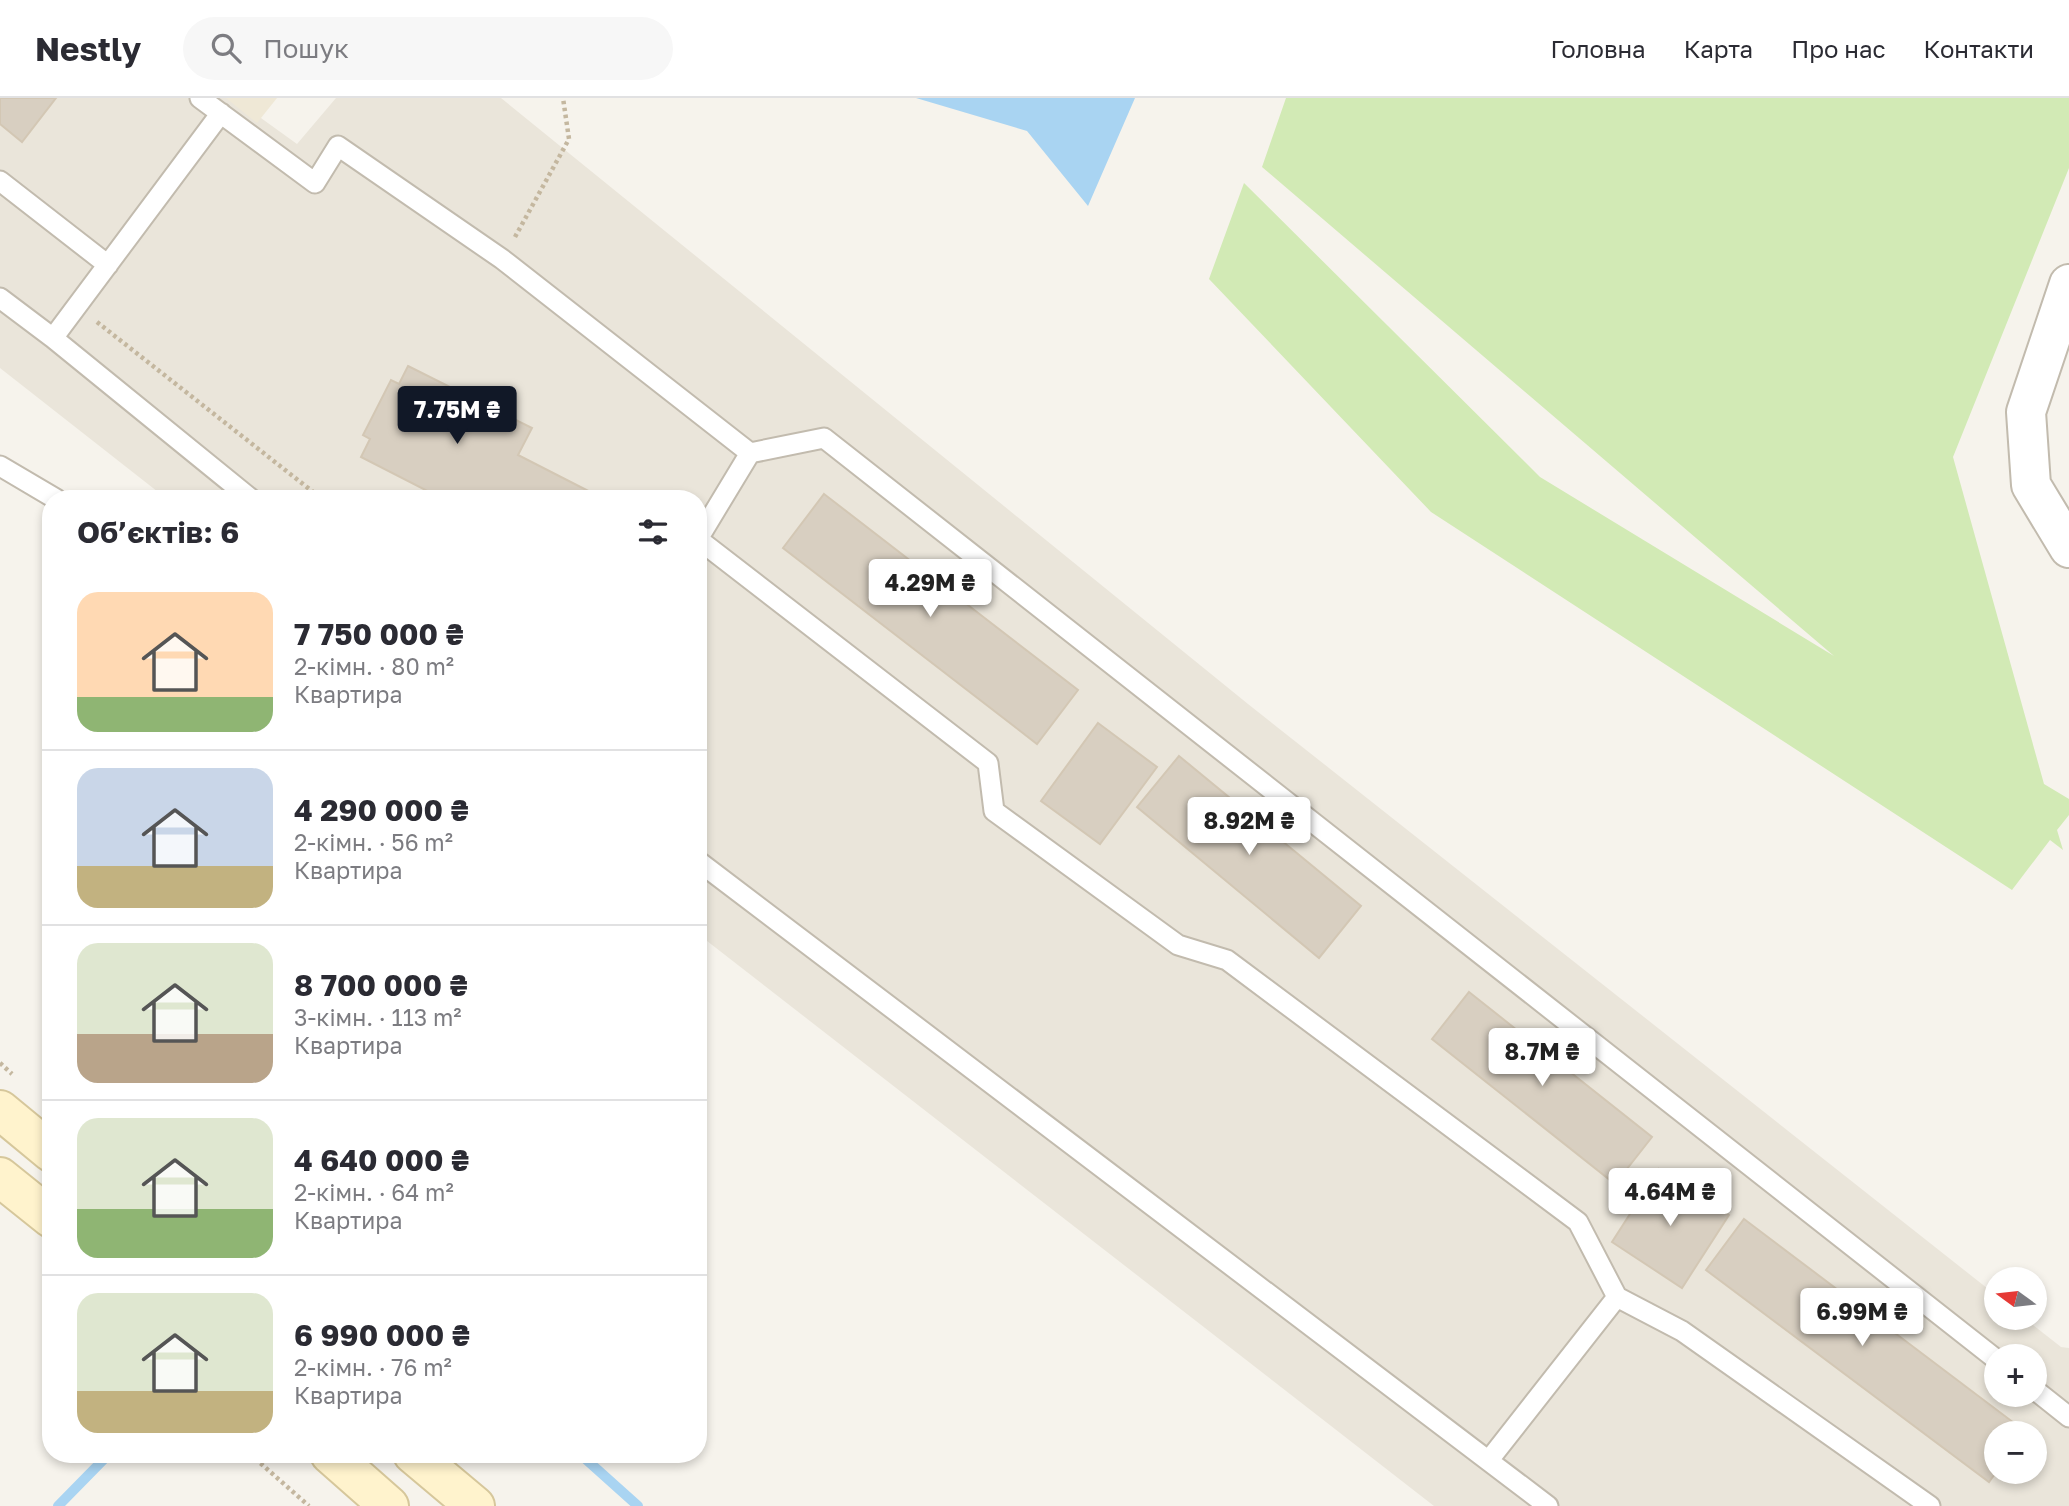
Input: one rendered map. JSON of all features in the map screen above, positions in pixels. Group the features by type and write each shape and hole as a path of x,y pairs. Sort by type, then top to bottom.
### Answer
{"main road":[{"path":"0,1110 42,1145"},
{"path":"0,1177 42,1211"},
{"path":"340,1463 388,1506"},
{"path":"424,1463 475,1506"}],"street":[{"path":"2069,284 2026,412 2031,485 2069,548"}],"lane":[{"path":"200,98 315,183 338,146 502,259 750,453"},
{"path":"53,338 221,113"},
{"path":"0,181 108,265"},
{"path":"0,298 240,490"},
{"path":"707,524 750,453 824,438 1984,1350"},
{"path":"0,466 42,491"},
{"path":"707,546 988,763 994,811 1178,945 1227,960 1578,1222 1617,1297 1682,1331 1930,1506"},
{"path":"707,867 1548,1506"},
{"path":"1489,1460 1617,1297"},
{"path":"2047,1400 2069,1417"}],"path":[{"path":"502,259 569,139 564,98"},
{"path":"77,307 311,490"},
{"path":"260,1463 309,1506"}],"shaded area":[{"path":"0,98 233,98 297,144 336,98 501,98 1248,704 1984,1286 1984,1330 2039,1330 2061,1347 2069,1348 2069,1506 1434,1506 707,941 707,490 156,490 0,368"},
{"path":"226,98 277,98 257,123"}],"green space":[{"path":"1286,98 2069,98 2069,168 1953,457 2044,784 2069,799 2069,815 2057,830 2063,850 2050,840 2012,890 1431,512 1209,279 1244,183 1540,477 1834,656 1262,167"}],"water":[{"path":"916,98 1135,98 1088,206 1027,131"}],"building":[{"path":"0,98 56,98 22,142 0,124"},
{"path":"408,366 532,428 518,455 586,490 425,490 361,457 370,439 363,435 391,380 399,384"},
{"path":"824,494 1078,690 1037,744 783,548"},
{"path":"1098,723 1157,767 1100,844 1041,801"},
{"path":"1179,756 1361,906 1319,958 1137,807"},
{"path":"1469,992 1652,1137 1615,1184 1432,1039"},
{"path":"1659,1169 1729,1215 1682,1288 1612,1242"},
{"path":"1744,1219 1984,1400 1984,1407 1993,1407 2011,1421 1984,1421 1984,1478 1706,1270"}],"waterway":[{"path":"58,1506 100,1463"},
{"path":"590,1463 638,1506"}]}
